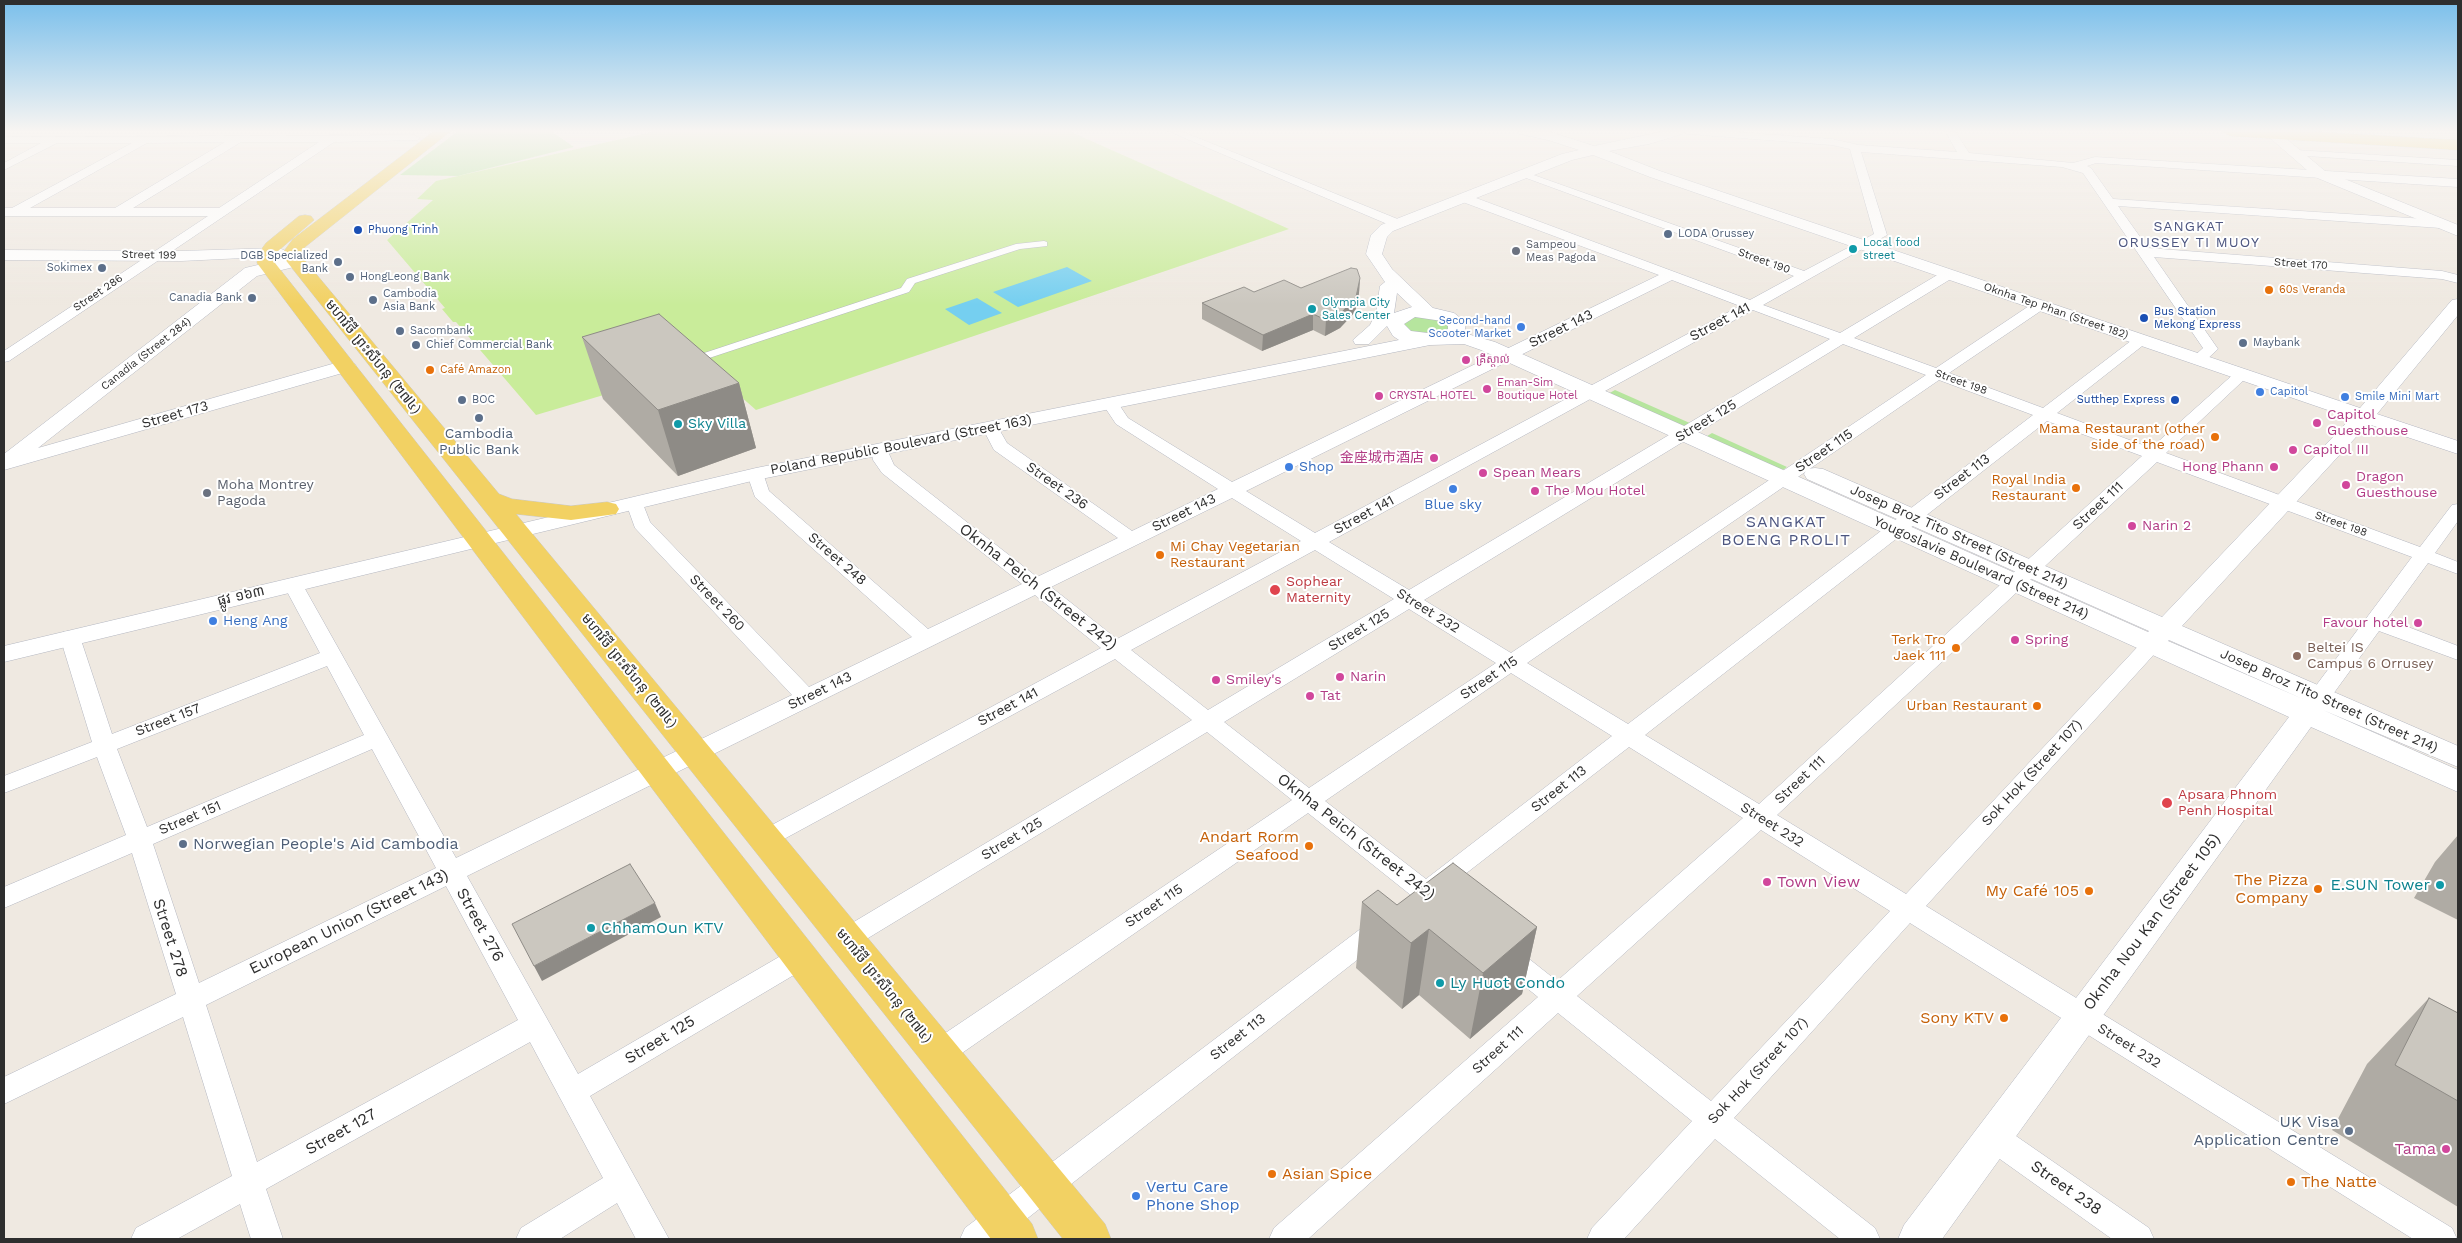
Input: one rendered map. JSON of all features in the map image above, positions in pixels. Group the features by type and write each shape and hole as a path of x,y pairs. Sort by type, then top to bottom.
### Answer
{"main road":[{"path":"268,261 280,239 346,189"},
{"path":"294,256 303,240 368,189"},
{"name":"មហាវិថី ព្រះសីហនុ (២៧៤)","path":"294,256 694,753 1090,1239"},
{"name":"មហាវិថី ព្រះសីហនុ (២៧៤)","path":"268,261 478,540 800,958 998,1233"},
{"path":"488,498 508,506 571,512 607,509"}],"street":[{"path":"9,212 52,189"},
{"path":"118,212 156,189"},
{"name":"Street 286","path":"4,358 257,189"},
{"path":"1314,189 1396,223"},
{"path":"1387,279 1427,312 1448,317 1443,334 1406,336 1398,322 1387,279 1374,254 1375,244 1379,235 1396,223 1487,189"},
{"name":"Street 190","path":"1563,189 1806,276"},
{"name":"Oknha Tep Phan (Street 182)","path":"1699,189 2458,448"},
{"name":"Street 141","path":"765,839 1882,235 1867,189"},
{"path":"2100,189 2211,349 2199,359"},
{"path":"2356,189 2458,231"},
{"name":"Street 198","path":"1464,198 1673,274 2458,568"},
{"path":"2109,202 2441,224"},
{"path":"9,212 223,212"},
{"path":"690,362 905,290 911,281 920,278 1019,246 1044,244"},
{"name":"Street 170","path":"2144,252 2442,275 2458,279"},
{"name":"Street 199","path":"4,255 156,256 268,261"},
{"name":"Canadia (Street 284)","path":"4,464 251,272 268,261 294,256"},
{"name":"Street 143","path":"694,753 1673,274"},
{"name":"Street 125","path":"846,939 1949,274"},
{"path":"1362,340 1377,328 1385,313 1387,279"},
{"name":"Sok Hok (Street 107)","path":"1603,1239 1907,908 2364,416 2458,304"},
{"name":"Street 115","path":"939,1054 1309,800 2040,305"},
{"name":"Poland Republic Boulevard (Street 163)","path":"1326,359 1398,322 1413,312 1427,312"},
{"name":"Yougoslavie Boulevard (Street 214)","path":"1443,334 1517,351 1601,388 2313,705 2458,782"},
{"name":"Poland Republic Boulevard (Street 163)","path":"478,540 756,474 1443,334"},
{"name":"Street 113","path":"998,1233 1046,1186 2141,340"},
{"name":"Street 173","path":"4,464 346,366"},
{"name":"Street 111","path":"1285,1239 1760,817 2242,374"},
{"name":"Street 232","path":"1110,403 1122,421 2441,1239"},
{"name":"Street 236","path":"990,427 1000,446 1132,539"},
{"name":"Oknha Peich (Street 242)","path":"879,449 882,460 888,469 1309,800 1410,904 1457,917"},
{"name":"Street 248","path":"756,474 761,492 927,639"},
{"name":"Street 260","path":"635,503 641,524 807,698"},
{"name":"Oknha Nou Kan (Street 105)","path":"1918,1239 2458,509"},
{"name":"ផ្លូវ ១៦៣","path":"4,654 478,540"},
{"name":"Street 276","path":"293,584 653,1239"},
{"path":"2375,622 2458,653"},
{"name":"Street 278","path":"70,637 104,745 140,840 267,1239"},
{"name":"Street 157","path":"4,785 332,656"},
{"name":"Josep Broz Tito Street (Street 214)","path":"2313,705 2458,757"},
{"name":"Street 151","path":"4,898 377,738"},
{"name":"European Union (Street 143)","path":"4,1091 694,753"},
{"path":"1488,941 1864,1239"},
{"name":"Street 125","path":"572,1092 800,958"},
{"name":"Street 127","path":"147,1239 535,1024"},
{"name":"Street 238","path":"1993,1137 2138,1239"},
{"path":"532,1239 622,1183"}],"green space":[{"path":"428,189 1199,189 1289,229 756,410 705,365 536,415 456,322 453,322 442,309 445,308 387,240 433,200 417,199"},
{"path":"1434,314 1450,327 1442,334 1426,335 1406,330 1402,320 1404,317"},
{"path":"1615,390 1692,424 1684,429 1606,395"},
{"path":"1712,433 1787,467 1780,472 1704,438"}],"water":[{"path":"1067,267 1092,281 1018,307 993,292"},
{"path":"977,298 1002,313 969,325 945,309"}],"building":[{"path":"1351,268 1357,269 1360,278 1356,297 1341,313 1326,320 1313,314 1263,335 1202,303 1244,287 1254,292 1284,280 1301,288"},
{"path":"659,314 739,383 658,410 582,337"},
{"path":"1453,863 1537,927 1483,973 1429,929 1411,943 1362,902 1378,890 1397,905"},
{"name":"ChhamOun KTV","path":"630,864 655,903 534,966 512,924"},
{"path":"2429,998 2458,1013 2458,1101 2395,1065"}],"place":[{"name":"Phuong Trinh","path":"358,230"},
{"name":"LODA Orussey","path":"1668,234"},
{"name":"Local food street","path":"1853,249"},
{"name":"Sampeou Meas Pagoda","path":"1516,251"},
{"name":"DGB Specialized Bank","path":"338,262"},
{"name":"Sokimex","path":"102,268"},
{"name":"HongLeong Bank","path":"350,277"},
{"name":"60s Veranda","path":"2269,290"},
{"name":"Canadia Bank","path":"252,298"},
{"name":"Cambodia Asia Bank","path":"373,300"},
{"name":"Olympia City Sales Center","path":"1312,309"},
{"name":"Bus Station Mekong Express","path":"2144,318"},
{"name":"Second-hand Scooter Market","path":"1521,327"},
{"name":"Sacombank","path":"400,331"},
{"name":"Maybank","path":"2243,343"},
{"name":"Chief Commercial Bank","path":"416,345"},
{"name":"គ្រីស្តាល់","path":"1466,360"},
{"name":"Café Amazon","path":"430,370"},
{"name":"Eman-Sim Boutique Hotel","path":"1487,389"},
{"name":"Capitol","path":"2260,392"},
{"name":"CRYSTAL HOTEL","path":"1379,396"},
{"name":"Smile Mini Mart","path":"2345,397"},
{"name":"BOC","path":"462,400"},
{"name":"Sutthep Express","path":"2175,400"},
{"name":"Cambodia Public Bank","path":"479,418"},
{"name":"Capitol Guesthouse","path":"2317,423"},
{"name":"Sky Villa","path":"678,424"},
{"name":"Mama Restaurant (other side of the road)","path":"2215,437"},
{"name":"Capitol III","path":"2293,450"},
{"name":"金座城市酒店","path":"1434,458"},
{"name":"Shop","path":"1289,467"},
{"name":"Hong Phann","path":"2274,467"},
{"name":"Spean Mears","path":"1483,473"},
{"name":"Dragon Guesthouse","path":"2346,485"},
{"name":"Royal India Restaurant","path":"2076,488"},
{"name":"Blue sky","path":"1453,489"},
{"name":"The Mou Hotel","path":"1535,491"},
{"name":"Moha Montrey Pagoda","path":"207,493"},
{"name":"Narin 2","path":"2132,526"},
{"name":"Mi Chay Vegetarian Restaurant","path":"1160,555"},
{"name":"Sophear Maternity","path":"1275,590"},
{"name":"Heng Ang","path":"213,621"},
{"name":"Favour hotel","path":"2418,623"},
{"name":"Spring","path":"2015,640"},
{"name":"Terk Tro Jaek 111","path":"1956,648"},
{"name":"Beltei IS Campus 6 Orrusey","path":"2297,656"},
{"name":"Narin","path":"1340,677"},
{"name":"Smiley's","path":"1216,680"},
{"name":"Tat","path":"1310,696"},
{"name":"Urban Restaurant","path":"2037,706"},
{"name":"Apsara Phnom Penh Hospital","path":"2167,803"},
{"name":"Norwegian People's Aid Cambodia","path":"183,844"},
{"name":"Andart Rorm Seafood","path":"1309,846"},
{"name":"Town View","path":"1767,882"},
{"name":"E.SUN Tower","path":"2440,885"},
{"name":"The Pizza Company","path":"2318,889"},
{"name":"My Café 105","path":"2089,891"},
{"name":"ChhamOun KTV","path":"591,928"},
{"name":"Ly Huot Condo","path":"1440,983"},
{"name":"Sony KTV","path":"2004,1018"},
{"name":"UK Visa Application Centre","path":"2349,1131"},
{"name":"Tama","path":"2446,1149"},
{"name":"Asian Spice","path":"1272,1174"},
{"name":"The Natte","path":"2291,1182"},
{"name":"Vertu Care Phone Shop","path":"1136,1196"}],"district":[{"name":"SANGKAT ORUSSEY TI MUOY","path":"2189,236"},
{"name":"SANGKAT BOENG PROLIT","path":"1786,531"}]}
